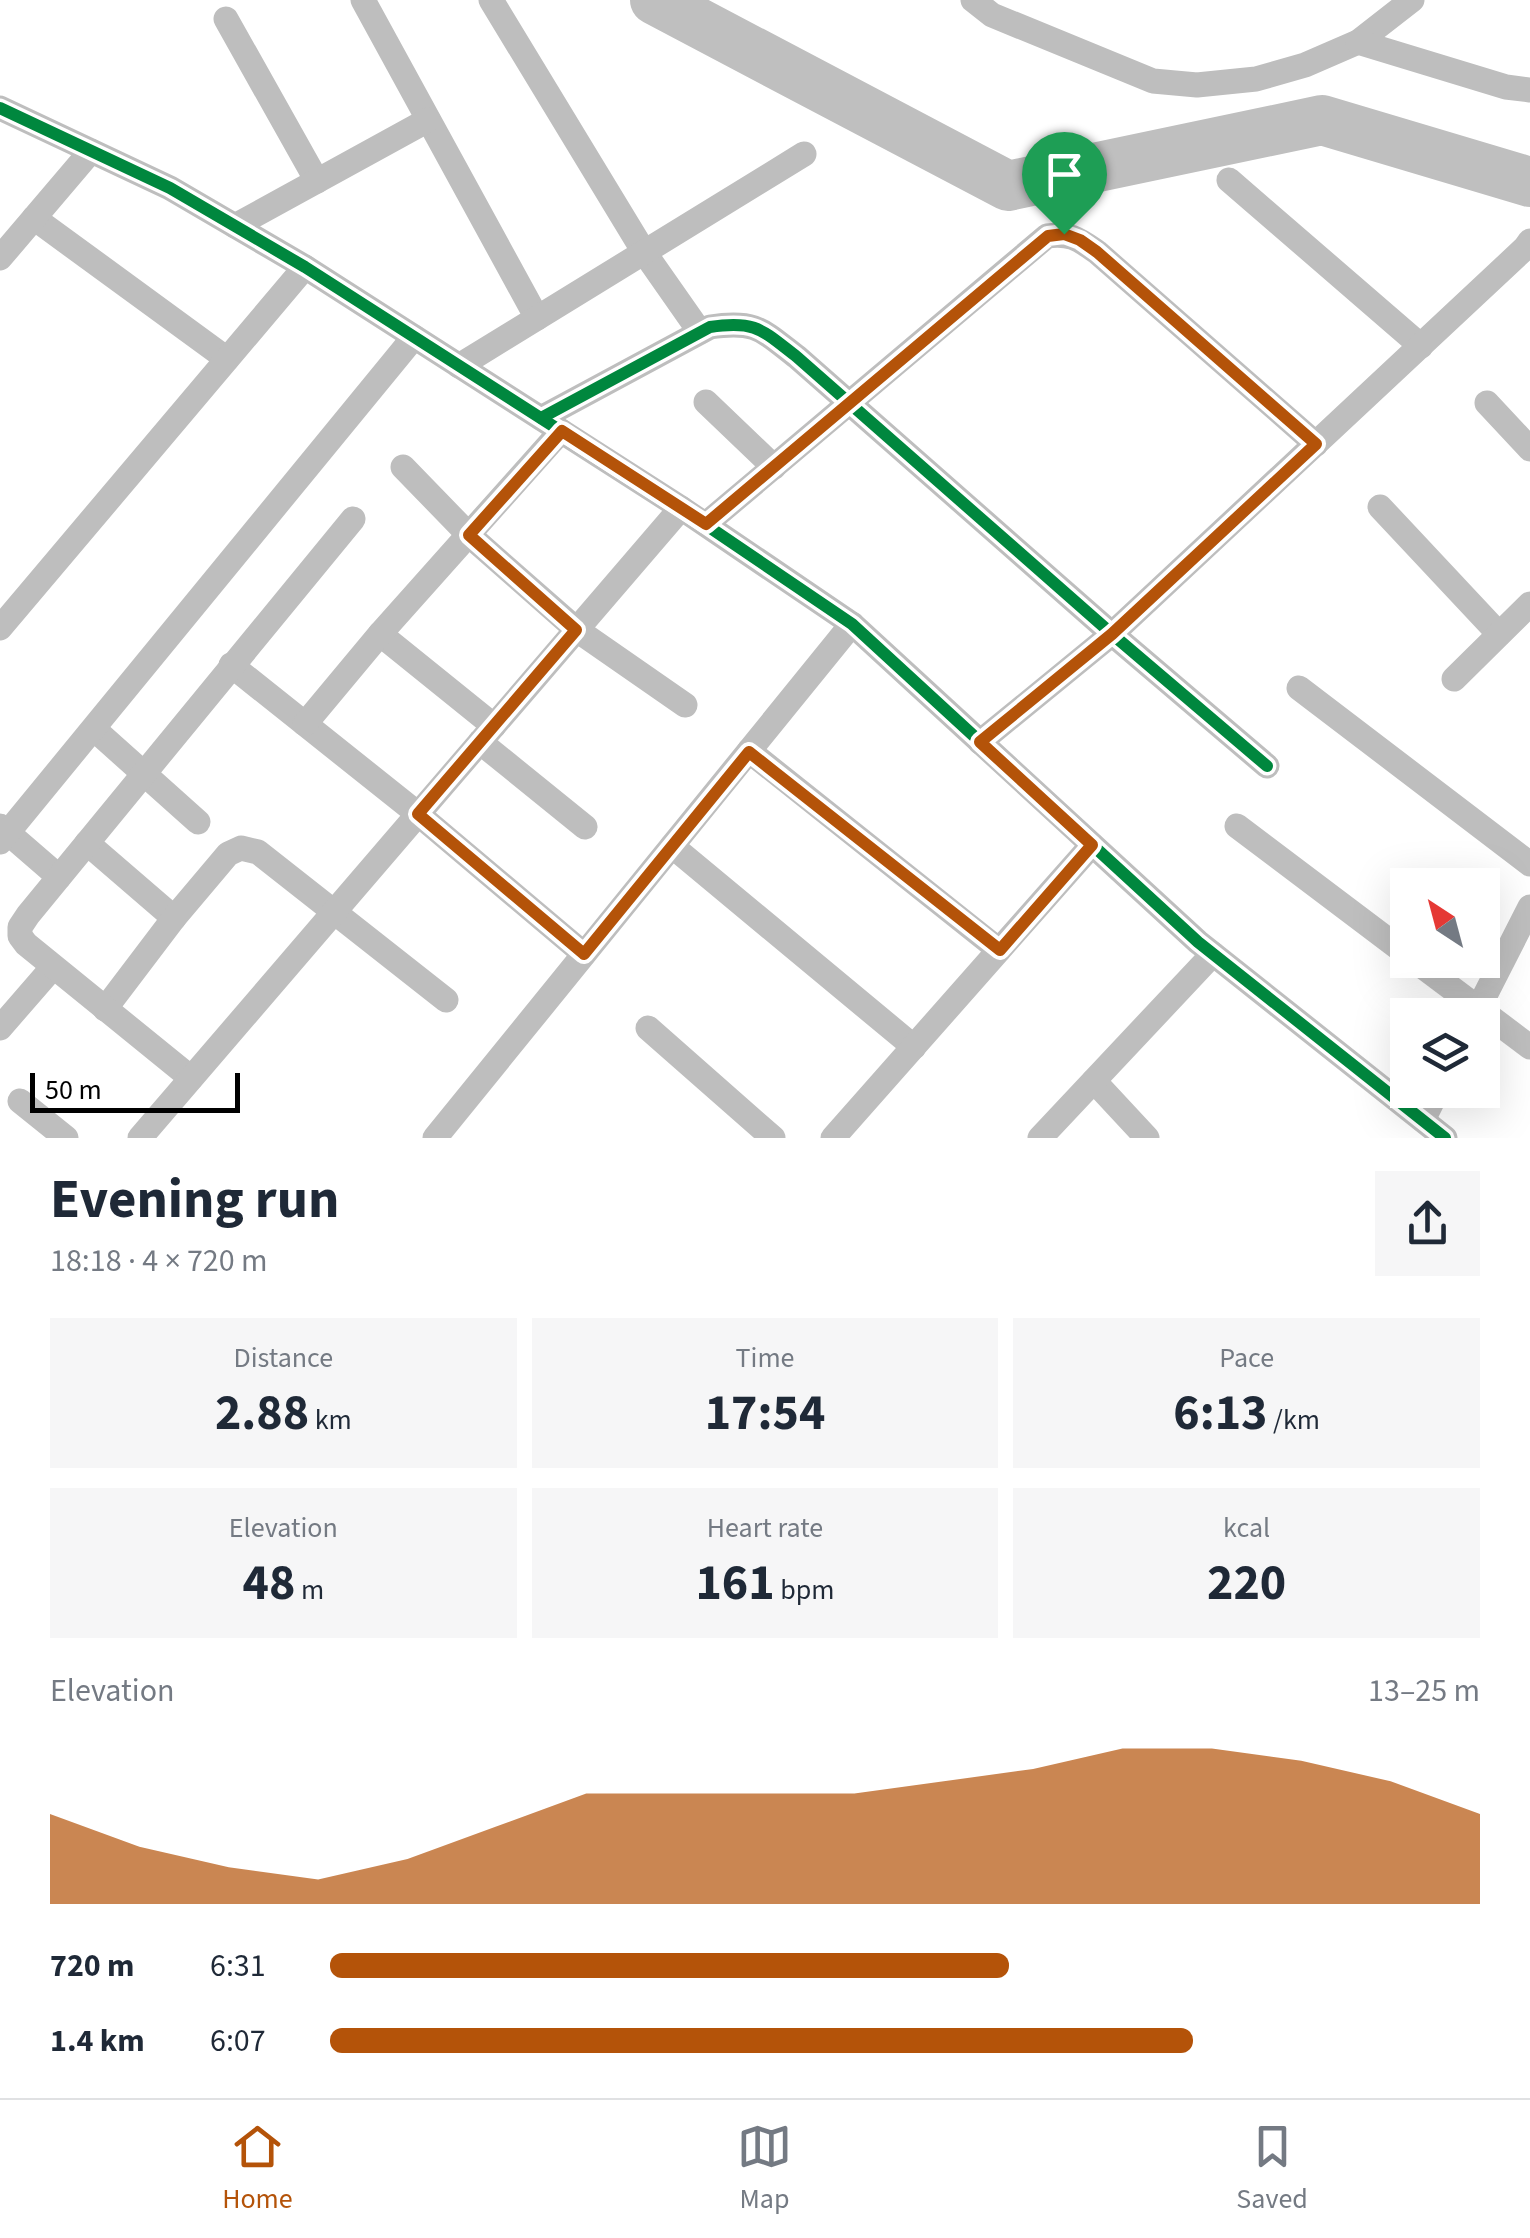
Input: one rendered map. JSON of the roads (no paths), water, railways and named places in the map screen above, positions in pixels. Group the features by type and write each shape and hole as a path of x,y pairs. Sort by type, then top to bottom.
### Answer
{"street":[{"path":"363,0 536,318"},
{"path":"491,0 644,252 700,332"},
{"path":"974,0 992,15 1153,80 1196,85 1256,79 1305,65 1358,42 1412,0"},
{"path":"226,19 318,181"},
{"path":"1358,42 1506,87 1530,90"},
{"path":"0,108 170,188 305,267 682,508 852,624 1213,954 1444,1138"},
{"path":"235,226 428,120"},
{"path":"0,258 91,151"},
{"path":"459,366 804,154"},
{"path":"1230,180 1421,346"},
{"path":"34,218 227,359"},
{"path":"706,524 1048,236 1064,234 1097,252 1316,444"},
{"path":"980,742 1112,634 1530,241"},
{"path":"0,628 305,267"},
{"path":"306,724 469,535 551,424 710,326 737,323 760,328 1267,766"},
{"path":"58,877 3,833 94,729 414,337"},
{"path":"706,402 774,467"},
{"path":"1487,404 1530,449"},
{"path":"403,467 469,535 576,630 686,705"},
{"path":"140,1138 682,508"},
{"path":"1380,508 1499,634"},
{"path":"192,1078 53,967 20,936 20,927 353,519"},
{"path":"1454,679 1530,604"},
{"path":"435,1138 852,624"},
{"path":"380,634 586,827"},
{"path":"231,665 418,814 584,954"},
{"path":"1299,688 1530,864"},
{"path":"94,729 198,822"},
{"path":"749,752 1000,950"},
{"path":"1237,826 1390,941"},
{"path":"87,843 174,918"},
{"path":"833,1138 1092,845"},
{"path":"672,846 914,1046"},
{"path":"105,1009 228,854 241,848 258,852 446,1000"},
{"path":"1484,998 1530,907"},
{"path":"1040,1138 1213,954"},
{"path":"0,1028 53,967"},
{"path":"1436,978 1460,998"},
{"path":"1500,1027 1530,1047"},
{"path":"648,1028 773,1138"},
{"path":"1094,1081 1147,1138"},
{"path":"20,1102 66,1138"},
{"path":"1423,1120 1429,1108"}],"waterway":[{"path":"655,0 1008,186 1322,120 1530,182"}]}
